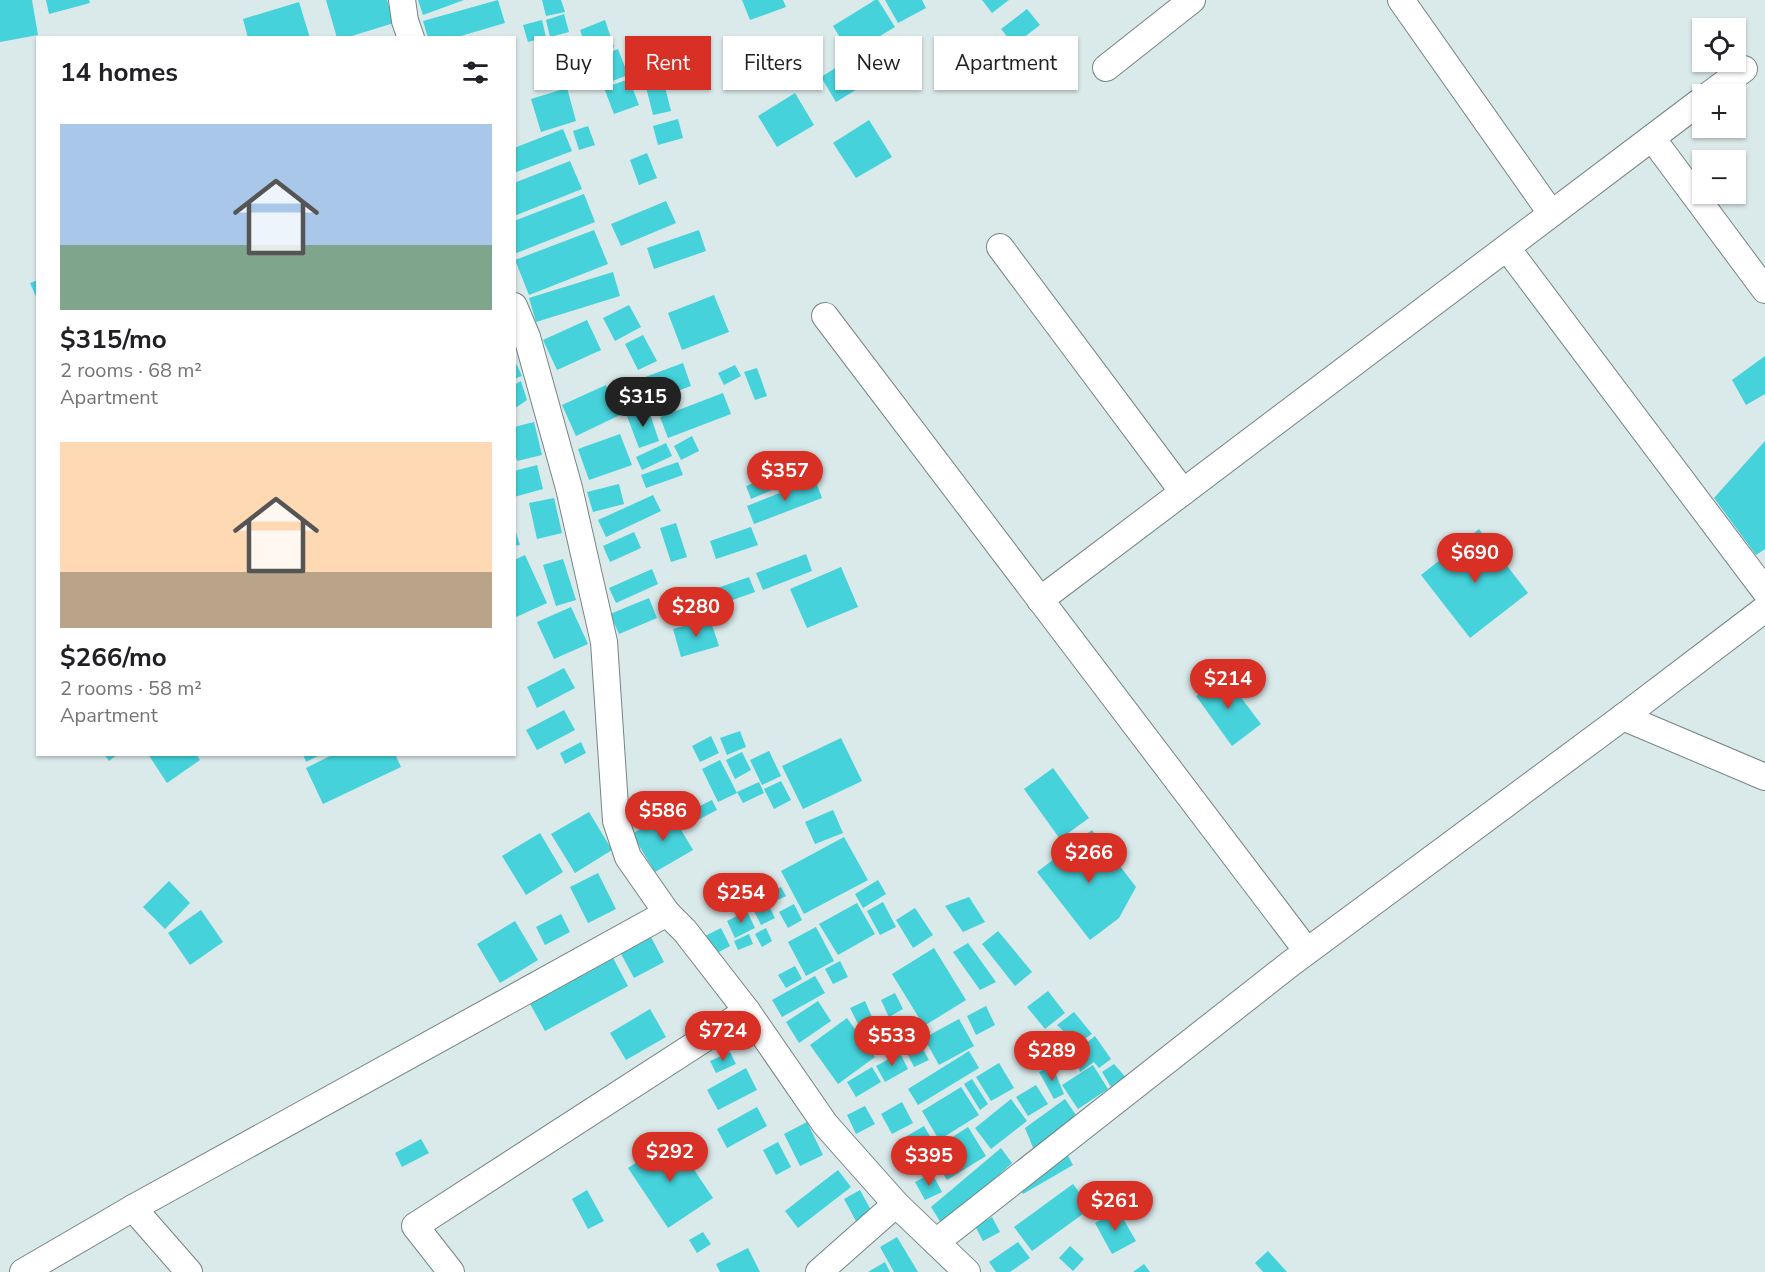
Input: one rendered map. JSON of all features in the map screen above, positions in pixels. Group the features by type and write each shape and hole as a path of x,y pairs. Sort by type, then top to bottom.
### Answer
{"street":[{"path":"402,0 410,36"},
{"path":"1106,68 1192,0"},
{"path":"1401,0 1551,213"},
{"path":"1724,84 1740,72"},
{"path":"1040,600 1692,108"},
{"path":"1652,138 1765,290"},
{"path":"1000,247 1183,492"},
{"path":"1507,248 1765,591"},
{"path":"516,311 527,337 569,488 603,642 616,821 628,856 667,913 685,931 747,1011 825,1124 897,1204 967,1272"},
{"path":"825,316 1307,951"},
{"path":"936,1242 1307,951 1765,609"},
{"path":"1623,717 1765,777"},
{"path":"23,1272 133,1208 667,913"},
{"path":"451,1272 415,1226 747,1011"},
{"path":"819,1272 897,1204"},
{"path":"133,1208 189,1272"}],"building":[{"path":"0,0 32,0 38,35 0,42"},
{"path":"46,0 89,0 90,3 49,14"},
{"path":"326,0 387,0 394,23 352,36 336,36"},
{"path":"418,0 464,0 423,15"},
{"path":"498,0 505,23 461,36 427,36 423,21"},
{"path":"542,0 561,0 565,12 546,16"},
{"path":"742,0 783,0 786,7 750,20"},
{"path":"878,0 895,27 880,36 839,36 833,26"},
{"path":"885,0 922,0 926,8 898,23"},
{"path":"982,0 1009,0 992,13"},
{"path":"299,2 309,36 247,36 243,19"},
{"path":"1027,9 1040,25 1026,36 1007,36 1001,29"},
{"path":"564,14 569,32 550,36 546,20"},
{"path":"542,20 546,36 534,36 534,40 528,42 523,25"},
{"path":"605,20 610,36 582,36 580,30"},
{"path":"618,49 625,67 625,76 613,81 613,51"},
{"path":"835,68 835,90 856,90 836,102 823,80 823,76"},
{"path":"625,80 625,90 633,90 639,105 614,114 605,90 613,90 613,85"},
{"path":"568,90 576,121 541,132 531,99"},
{"path":"647,90 666,90 671,111 653,115"},
{"path":"795,93 814,125 777,147 758,116"},
{"path":"678,119 683,138 658,145 653,126"},
{"path":"869,120 892,157 856,178 833,143"},
{"path":"588,126 595,145 579,150 573,131"},
{"path":"563,129 572,151 516,172 516,147"},
{"path":"647,153 657,178 639,185 630,160"},
{"path":"570,161 582,189 516,215 516,182"},
{"path":"584,194 595,222 516,253 516,220"},
{"path":"666,201 676,223 621,246 611,224"},
{"path":"594,230 608,264 529,295 516,260"},
{"path":"699,230 706,251 654,269 647,248"},
{"path":"613,272 620,296 536,322 529,298"},
{"path":"36,281 36,296 30,283"},
{"path":"714,295 729,332 682,350 668,313"},
{"path":"629,305 641,327 615,341 603,318"},
{"path":"587,320 601,350 557,370 543,340"},
{"path":"643,335 657,361 638,370 625,344"},
{"path":"1765,356 1765,394 1746,405 1732,380"},
{"path":"516,363 522,376 516,378"},
{"path":"683,363 691,386 638,405 629,383"},
{"path":"735,365 741,376 724,385 718,373"},
{"path":"757,368 767,396 755,400 744,372"},
{"path":"521,381 527,400 516,408 516,384"},
{"path":"606,385 620,415 576,436 562,405"},
{"path":"723,393 731,414 668,438 660,417"},
{"path":"648,408 659,441 639,448 627,416"},
{"path":"534,422 542,455 517,461 516,426"},
{"path":"620,434 632,465 589,480 578,449"},
{"path":"692,436 699,451 681,460 674,446"},
{"path":"1765,441 1765,549 1756,555 1714,498"},
{"path":"666,443 672,456 642,470 636,457"},
{"path":"678,462 683,475 646,488 641,475"},
{"path":"537,465 543,489 516,496 516,470"},
{"path":"793,467 798,479 751,499 746,486"},
{"path":"815,479 822,498 754,524 747,506"},
{"path":"619,484 624,504 593,512 587,492"},
{"path":"653,495 661,511 606,537 598,520"},
{"path":"554,498 562,533 537,539 529,503"},
{"path":"676,523 687,557 671,562 660,528"},
{"path":"751,527 758,545 716,559 710,541"},
{"path":"1479,529 1528,593 1470,638 1421,575"},
{"path":"634,532 641,548 610,562 603,546"},
{"path":"516,533 520,545 516,546"},
{"path":"806,554 812,571 763,590 756,573"},
{"path":"525,555 547,603 516,617 516,559"},
{"path":"563,559 576,600 556,606 543,565"},
{"path":"841,567 858,607 807,628 790,589"},
{"path":"652,569 658,584 616,603 609,588"},
{"path":"749,577 755,592 685,617 680,601"},
{"path":"649,598 657,618 619,634 610,614"},
{"path":"571,607 588,644 554,659 537,622"},
{"path":"710,619 719,646 681,657 673,629"},
{"path":"564,668 575,688 537,708 527,687"},
{"path":"1224,675 1261,724 1232,746 1196,696"},
{"path":"564,710 575,730 537,750 526,730"},
{"path":"740,731 746,747 727,755 720,738"},
{"path":"711,736 719,753 700,762 692,746"},
{"path":"841,738 862,781 803,809 782,766"},
{"path":"581,742 586,753 565,764 560,753"},
{"path":"769,751 781,776 762,785 750,760"},
{"path":"742,752 751,770 735,779 726,760"},
{"path":"105,756 115,756 109,761"},
{"path":"149,756 197,756 200,760 167,783"},
{"path":"304,756 318,756 306,762"},
{"path":"330,756 396,756 401,767 323,804 306,768"},
{"path":"720,760 737,793 718,802 702,769"},
{"path":"1053,768 1089,818 1060,839 1024,789"},
{"path":"781,781 791,800 774,809 764,789"},
{"path":"759,782 764,793 743,803 737,792"},
{"path":"712,800 717,810 696,821 691,810"},
{"path":"833,810 843,833 815,844 805,822"},
{"path":"670,811 693,850 655,872 632,834"},
{"path":"589,812 612,850 575,873 551,834"},
{"path":"1092,830 1136,887 1119,918 1090,940 1037,872"},
{"path":"540,833 563,872 526,895 502,856"},
{"path":"844,837 868,880 804,914 781,871"},
{"path":"598,873 616,909 588,923 570,887"},
{"path":"878,880 886,894 863,908 855,894"},
{"path":"169,881 190,903 165,929 143,907"},
{"path":"781,887 786,896 778,900 773,891"},
{"path":"969,897 985,922 963,932 945,906"},
{"path":"767,902 775,918 761,925 753,909"},
{"path":"883,902 896,927 880,935 867,911"},
{"path":"857,903 875,934 838,955 819,924"},
{"path":"794,904 802,920 788,928 779,912"},
{"path":"915,908 933,935 913,948 896,920"},
{"path":"201,910 223,942 190,965 168,933"},
{"path":"747,911 755,928 735,938 727,921"},
{"path":"561,914 570,932 545,945 536,927"},
{"path":"515,921 538,960 500,983 477,944"},
{"path":"816,927 834,961 806,976 788,942"},
{"path":"721,928 730,946 708,958 699,939"},
{"path":"766,928 772,941 762,947 755,934"},
{"path":"998,931 1032,972 1015,986 982,944"},
{"path":"749,934 753,944 738,950 734,941"},
{"path":"650,935 664,962 634,978 619,950"},
{"path":"968,943 996,982 980,990 953,952"},
{"path":"934,948 966,1000 924,1026 892,974"},
{"path":"613,958 628,986 545,1031 529,1002"},
{"path":"840,961 848,977 833,984 825,969"},
{"path":"795,966 802,979 786,988 778,975"},
{"path":"815,976 825,993 782,1017 772,1000"},
{"path":"1048,991 1065,1013 1045,1029 1027,1007"},
{"path":"895,993 903,1009 889,1017 881,1000"},
{"path":"818,1001 831,1021 799,1043 786,1022"},
{"path":"865,1001 872,1017 858,1024 850,1008"},
{"path":"986,1006 995,1025 976,1035 967,1016"},
{"path":"650,1009 666,1037 626,1060 610,1033"},
{"path":"1074,1012 1092,1034 1077,1044 1057,1025"},
{"path":"847,1018 875,1057 838,1084 810,1045"},
{"path":"959,1019 974,1046 939,1065 924,1038"},
{"path":"1095,1036 1111,1059 1099,1068 1094,1062 1080,1072 1075,1052"},
{"path":"919,1042 929,1060 914,1067 905,1049"},
{"path":"969,1051 979,1068 918,1105 908,1089"},
{"path":"730,1052 736,1064 716,1073 710,1061"},
{"path":"900,1053 908,1069 885,1082 876,1066"},
{"path":"999,1063 1014,1088 991,1101 976,1077"},
{"path":"1114,1064 1129,1081 1122,1087 1117,1082 1111,1087 1102,1072"},
{"path":"1052,1065 1064,1094 1054,1099 1039,1072"},
{"path":"1093,1065 1108,1089 1078,1109 1062,1085"},
{"path":"872,1067 881,1082 856,1097 847,1082"},
{"path":"746,1068 757,1090 718,1110 707,1090"},
{"path":"972,1079 988,1104 980,1110 964,1084"},
{"path":"1036,1085 1048,1104 1028,1116 1016,1097"},
{"path":"961,1087 979,1115 939,1140 922,1111"},
{"path":"1011,1099 1027,1121 991,1149 975,1128"},
{"path":"1065,1099 1078,1118 1034,1150 1025,1128"},
{"path":"902,1102 913,1123 892,1134 881,1114"},
{"path":"865,1106 875,1124 856,1134 847,1115"},
{"path":"757,1107 767,1126 727,1148 717,1129"},
{"path":"807,1122 823,1155 800,1166 784,1134"},
{"path":"924,1126 934,1143 917,1152 907,1136"},
{"path":"968,1127 986,1156 947,1180 929,1152"},
{"path":"673,1138 713,1198 668,1228 628,1168"},
{"path":"421,1139 429,1153 402,1167 395,1153"},
{"path":"778,1142 791,1167 776,1175 763,1150"},
{"path":"1063,1147 1073,1165 1023,1194 1016,1183"},
{"path":"1001,1148 1012,1163 943,1226 931,1207"},
{"path":"838,1170 851,1187 798,1228 785,1211"},
{"path":"932,1173 942,1192 925,1200 915,1182"},
{"path":"1073,1184 1091,1208 1032,1251 1014,1227"},
{"path":"587,1190 604,1221 588,1229 572,1199"},
{"path":"860,1190 873,1214 857,1223 844,1199"},
{"path":"1118,1210 1136,1241 1112,1254 1095,1223"},
{"path":"992,1217 1000,1232 983,1241 975,1226"},
{"path":"703,1232 711,1244 697,1253 689,1240"},
{"path":"897,1237 918,1272 894,1272 880,1247"},
{"path":"1018,1242 1030,1258 1010,1272 996,1272 989,1262"},
{"path":"1070,1246 1084,1259 1073,1271 1059,1258"},
{"path":"748,1248 760,1272 720,1272 716,1264"},
{"path":"1268,1251 1287,1272 1263,1272 1255,1263"},
{"path":"885,1262 890,1272 868,1272"},
{"path":"1144,1264 1150,1272 1133,1272"}]}
